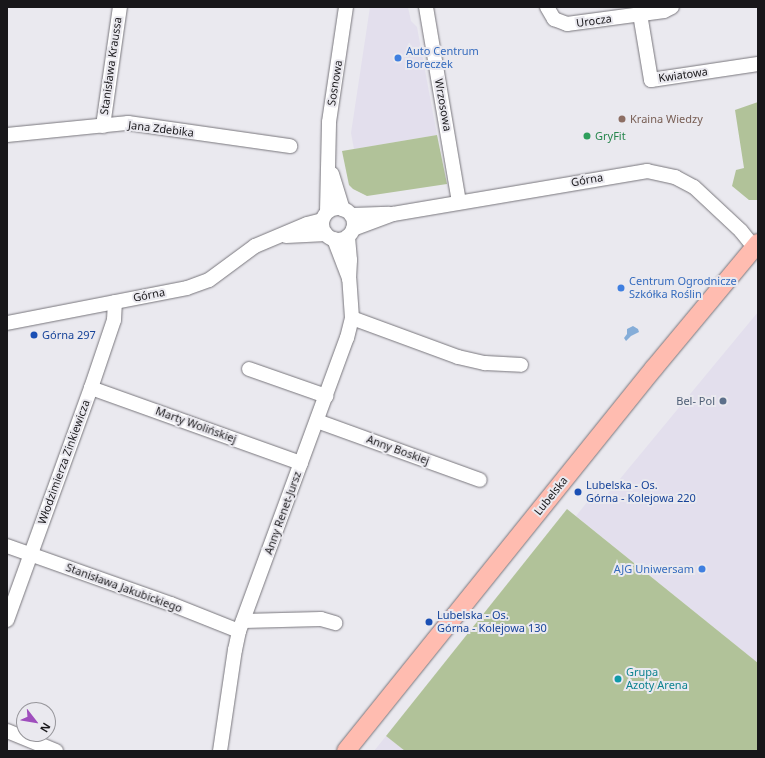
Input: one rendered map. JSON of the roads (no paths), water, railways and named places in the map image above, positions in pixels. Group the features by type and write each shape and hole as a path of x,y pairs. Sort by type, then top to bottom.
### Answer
{"main road":[{"name":"Lubelska","path":"346,751 654,368 756,245"}],"street":[{"name":"Stanisława Kraussa","path":"103,126 120,7"},
{"name":"Sosnowa","path":"325,216 329,122 346,7"},
{"name":"Wrzosowa","path":"426,7 459,202"},
{"name":"Urocza","path":"547,7 554,19 568,24 664,11 672,7"},
{"name":"Kwiatowa","path":"640,14 651,80 758,64"},
{"name":"Jana Zdebika","path":"7,135 128,123 290,146"},
{"name":"Sosnowa","path":"328,160 349,222"},
{"name":"Górna","path":"349,222 636,172 656,172 674,177 694,187 756,245"},
{"path":"335,208 349,222 344,239 330,237 324,230 325,216 335,208"},
{"name":"Górna","path":"7,323 187,288 208,280 256,246 325,216"},
{"name":"Anny Renet-Jursz","path":"220,751 235,650 241,626 347,338 352,318 349,279 349,222"},
{"name":"Górna","path":"279,236 330,237"},
{"name":"Anny Renet-Jursz","path":"330,237 349,279"},
{"name":"Włodzimierza Zinkiewicza","path":"7,620 91,388 114,320 115,302"},
{"path":"352,318 458,356 485,363 521,365"},
{"path":"249,369 326,396"},
{"name":"Marty Wolińskiej","path":"91,388 301,463"},
{"name":"Anny Boskiej","path":"317,421 480,480"},
{"name":"Stanisława Jakubickiego","path":"7,546 171,604 241,626 321,619 335,623"},
{"path":"7,731 56,751"}],"water":[{"path":"633,326 638,329 639,332 631,336 626,341 624,338 627,334 627,329"}],"place":[{"name":"Auto Centrum Boreczek","path":"398,58"},
{"name":"Kraina Wiedzy","path":"622,119"},
{"name":"GryFit","path":"587,136"},
{"name":"Centrum Ogrodnicze Szkółka Roślin","path":"621,288"},
{"name":"Górna 297","path":"34,335"},
{"name":"Bel- Pol","path":"723,401"},
{"name":"Lubelska - Os. Górna - Kolejowa 220","path":"578,492"},
{"name":"AJG Uniwersam","path":"702,569"},
{"name":"Lubelska - Os. Górna - Kolejowa 130","path":"429,622"},
{"name":"Grupa Azoty Arena","path":"618,679"}]}
